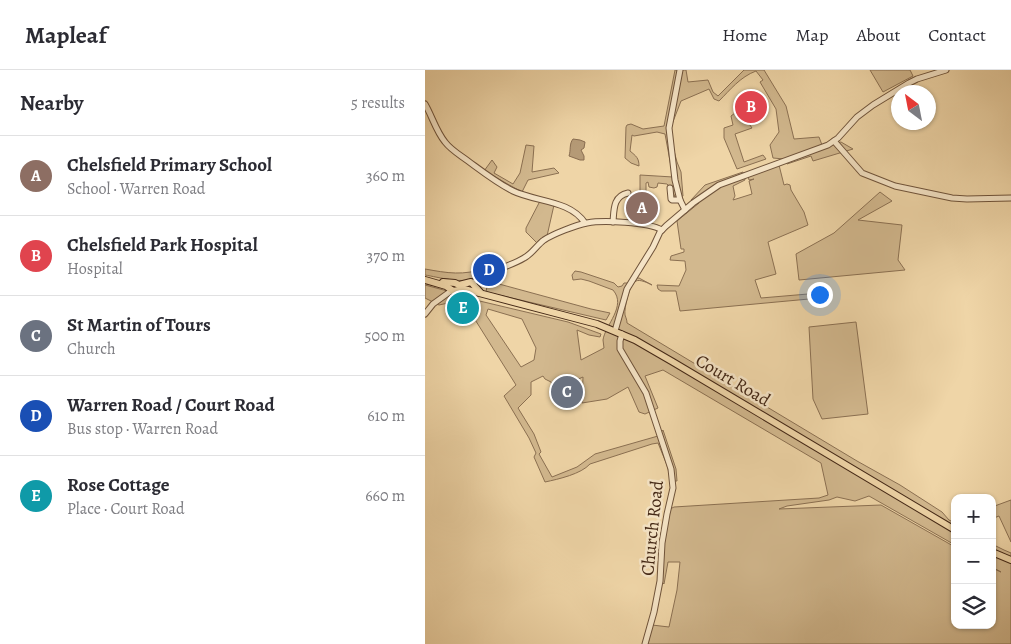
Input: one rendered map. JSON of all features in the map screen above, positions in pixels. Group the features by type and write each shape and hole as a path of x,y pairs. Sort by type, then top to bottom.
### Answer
{"main road":[{"name":"Court Road","path":"425,280 439,283 445,282 453,288 461,285 470,286 481,293 584,320 622,334 643,344 951,528"},
{"path":"996,554 1011,560"}],"street":[{"path":"680,70 669,128 675,180 680,200 685,210"},
{"path":"615,331 629,285 655,245 662,230 685,210 719,184 833,142 857,117 873,105 917,79 946,70"},
{"path":"425,104 444,141 485,175 515,192 568,209 585,223"},
{"path":"833,142 861,173 895,186 953,198 1011,198"},
{"path":"670,188 671,199 680,200"},
{"path":"613,222 616,201 621,195 628,193"},
{"path":"470,286 488,274 524,258 548,238 585,223 644,224 662,230"},
{"path":"425,314 433,304 453,288"},
{"name":"Church Road","path":"622,334 620,349 646,393 671,469 673,488 662,543 654,612 645,644"}],"shaded area":[{"path":"675,70 686,70 688,82 708,80 713,92 718,96 744,70 764,70 786,106 794,139 819,137 822,145 841,142 853,149 813,161 811,156 787,164 784,159 773,158 770,145 779,132 776,109 760,82 763,80 756,71 740,80 719,101 714,99 709,89 681,101 669,132 681,172 683,196 676,199 667,184 658,183 657,187 654,188 649,187 648,182 646,183 646,197 640,197 640,175 673,177 665,134 657,132 632,135 630,151 637,157 639,166 625,158 626,127 631,124 643,129 664,126"},
{"path":"870,70 910,70 913,76 896,85 891,85 891,88 883,92"},
{"path":"754,99 760,99 763,103 761,108 757,109 754,106 748,111 750,119 745,118 752,128 735,134 744,162 763,155 766,159 737,169 724,138 724,128 733,125 731,116"},
{"path":"573,139 585,142 584,148 581,150 584,160 569,156"},
{"path":"526,145 534,146 532,172 554,168 559,173 528,180 522,192 484,171 492,160 497,167 494,173 513,184 520,173"},
{"path":"779,165 784,185 790,185 804,212 808,225 768,242 776,274 755,280 761,298 808,294 809,299 680,311 676,291 661,291 657,285 679,286 686,270 685,261 670,260 671,256 684,252 684,249 681,249 677,221 699,203 691,200 705,185 743,172 745,180 733,186 735,196 733,200 752,194 749,181 754,179 749,180 748,176"},
{"path":"880,192 892,201 858,220 902,225 898,260 905,270 799,280 796,254 834,233"},
{"path":"540,201 554,205 547,236 540,239 537,243 526,232 526,228"},
{"path":"485,268 477,277 466,280 451,280 425,275 425,269 448,273 463,273"},
{"path":"575,271 614,283 618,287 624,283 629,283 635,278 639,278 652,285 640,280 633,283 625,307 627,323 900,485 942,512 951,521 951,543 869,496 855,501 837,497 779,509 881,505 951,545 951,629 996,629 996,570 1001,572 996,569 996,546 1011,553 1011,644 648,644 652,625 669,627 677,590 680,562 668,562 664,584 662,582 664,546 670,509 674,507 819,498 828,495 821,463 663,370 645,376 658,408 645,414 639,412 628,387 607,399 582,403 583,377 554,390 551,382 543,376 531,382 531,395 518,408 534,434 541,452 539,454 552,477 577,467 595,454 658,436 663,430 676,469 677,481 671,481 658,443 590,464 586,468 563,478 545,482 534,457 536,453 529,438 504,396 516,385 474,318 469,303 454,308 448,303 439,305 425,298 425,285 467,298 568,322 601,334 600,337 577,330 581,360 604,348 603,340 617,309 618,302 613,290 581,279 573,280 572,275","holes":["488,309 522,319 536,348 534,360 521,367 486,315"]},
{"path":"488,281 610,313 606,320 486,292"},
{"path":"856,322 868,414 822,419 813,399 809,327"},
{"path":"1011,500 1011,542 999,516 996,517 996,506"}],"place":[{"name":"Chelsfield Park Hospital","path":"751,107"},
{"name":"Chelsfield Primary School","path":"642,208"},
{"name":"Warren Road / Court Road","path":"489,270"},
{"name":"Rose Cottage","path":"463,308"},
{"name":"St Martin of Tours","path":"567,392"}]}
